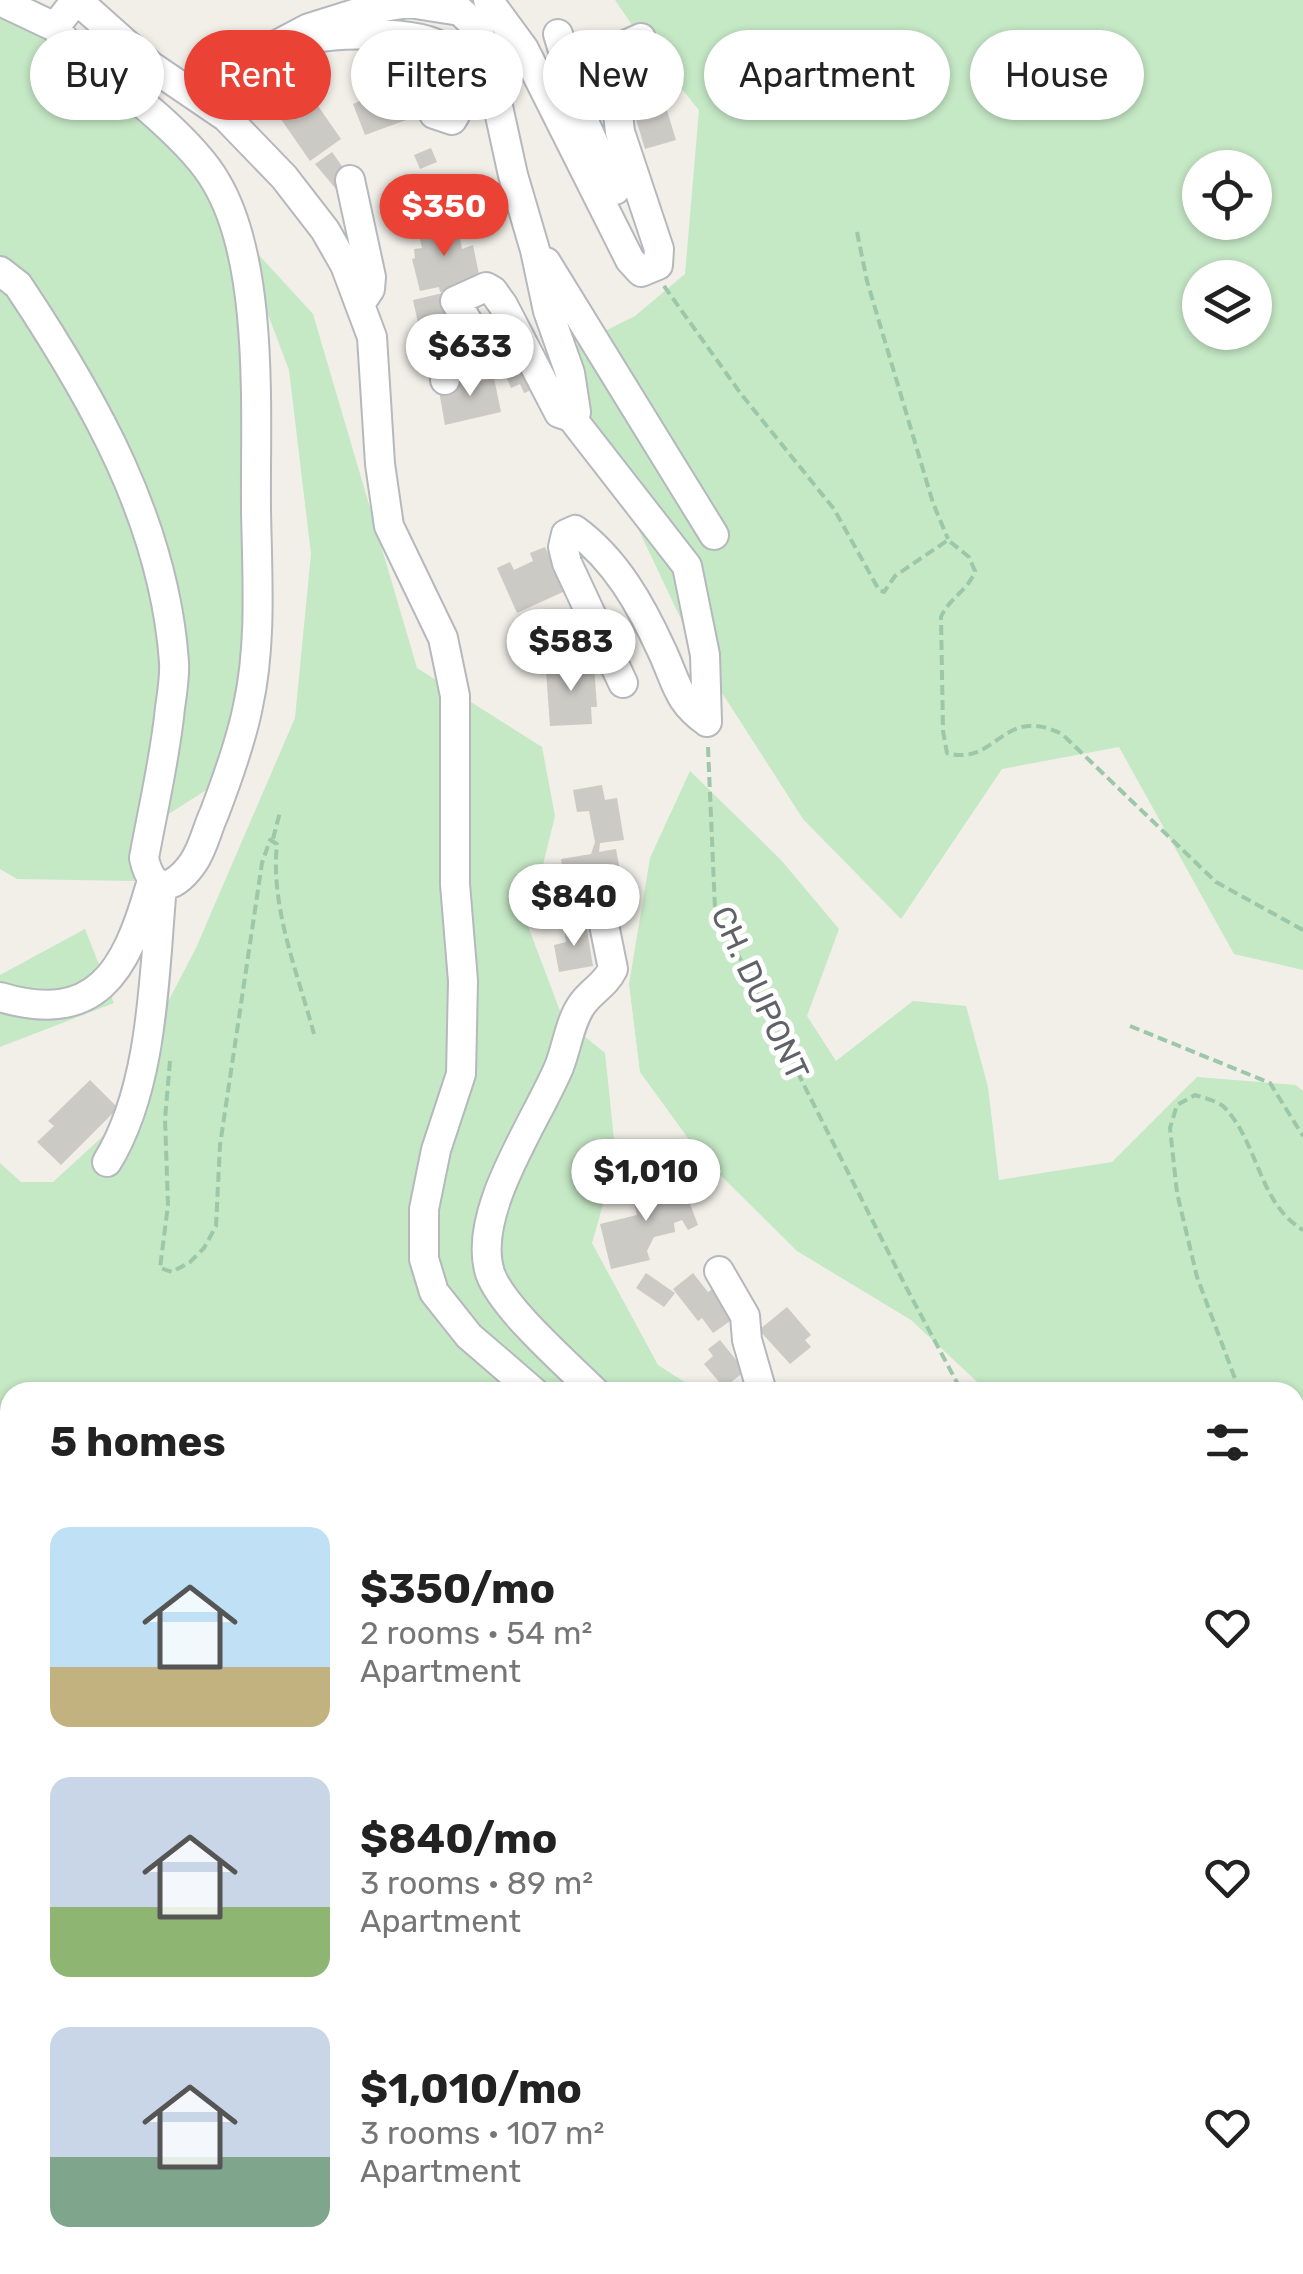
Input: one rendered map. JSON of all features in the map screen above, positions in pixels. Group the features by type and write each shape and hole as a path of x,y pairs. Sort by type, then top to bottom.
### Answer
{"street":[{"path":"55,27 77,0 151,66 184,88"},
{"path":"488,0 524,49 630,260 641,272 658,264 659,249 619,120"},
{"path":"0,1 55,27 68,43 164,124 205,164 218,183 237,230 255,352 257,610 249,705 221,796 195,860 178,880 157,883"},
{"path":"305,30 377,5 409,3 460,10 475,25 490,63 513,175 548,312 570,373 576,412 571,417"},
{"path":"229,120 326,230 345,265 372,337 380,464 390,526 444,638 455,696 461,1074 436,1150 424,1209 424,1259 434,1292 469,1336 522,1382"},
{"path":"584,120 618,196 623,214 615,228"},
{"path":"350,180 371,277 370,289 360,304"},
{"path":"533,244 714,535"},
{"path":"0,271 18,286 94,406 134,490 162,591 174,665 166,749 144,858 157,883 146,1050 120,1142 107,1162"},
{"path":"445,380 453,363 490,362 455,301 486,287 493,290 559,413 571,417 687,566 705,655 708,722"},
{"path":"622,683 567,563 563,546 566,534 575,530 593,543 622,578 650,624 686,706 708,722"},
{"path":"0,997 28,1005 63,1006 96,993 114,969 157,883"},
{"path":"585,1382 541,1341 508,1300 490,1275 486,1248 492,1212 560,1063 578,1011 608,980 613,969 598,895"},
{"path":"719,1271 745,1316 747,1340 759,1382"}],"path":[{"path":"857,232 933,503 948,540 970,557 975,570 970,584 944,609 941,617 947,753 960,756 990,747 1008,731 1027,723 1047,726 1062,734 1216,882 1303,930"},
{"path":"652,269 741,394 834,509 873,585 884,592 895,576 948,540"},
{"name":"CH. DUPONT","path":"708,722 715,908 957,1382"},
{"path":"171,1046 166,1119 168,1205 160,1268 172,1272 204,1248 216,1226 220,1145 262,863 280,812"},
{"path":"273,839 277,844 274,866 280,910 314,1034"},
{"path":"1130,1026 1270,1082 1303,1136"},
{"path":"1236,1382 1197,1278 1177,1193 1170,1128 1177,1105 1195,1095 1222,1105 1244,1138 1280,1214 1303,1230"}],"green space":[{"path":"615,0 1303,0 1303,970 1234,954 1119,747 1002,769 901,919 803,819 699,657 614,478 539,364 635,316 685,274 699,110 684,92 684,30 635,30"},
{"path":"0,6 32,30 30,120 145,120 173,140 231,207 253,491 236,771 153,824 150,868 195,882 17,879 0,869"},
{"path":"236,230 313,314 417,668 542,747 555,816 528,926 563,1019 605,1053 616,1159 592,1243 658,1365 684,1382 0,1382 0,1163 21,1182 53,1182 125,1116 159,1019 196,948 295,718 311,554 289,370"},
{"path":"690,771 781,860 839,929 807,1016 836,1061 913,1001 966,1006 988,1087 999,1180 1112,1162 1197,1077 1296,1085 1303,1091 1303,1382 977,1382 911,1320 797,1251 701,1156 640,1072 629,984 650,858"},
{"path":"85,929 114,1003 0,1047 0,975"}],"building":[{"path":"281,120 328,120 341,139 310,161"},
{"path":"359,120 406,120 365,135"},
{"path":"636,120 670,120 676,140 645,149"},
{"path":"431,148 437,162 420,169 414,155"},
{"path":"332,152 344,169 347,182 336,189 315,164"},
{"path":"457,222 462,249 473,245 480,279 455,284 456,289 420,291 412,259 414,249 422,248 418,230"},
{"path":"443,293 448,317 418,323 413,300"},
{"path":"460,331 462,354 441,356 439,332"},
{"path":"518,342 539,387 524,393 520,384 511,388 505,374 513,370 503,349"},
{"path":"477,371 480,381 494,378 501,412 445,425 439,391 460,386 457,375"},
{"path":"545,547 565,591 517,613 497,568 510,562 514,570 533,561 530,553"},
{"path":"577,657 578,666 594,665 597,707 591,707 592,724 550,726 546,671 562,670 561,658"},
{"path":"602,785 605,800 617,798 624,840 600,843 599,852 616,849 620,871 564,880 561,859 591,854 595,842 589,811 577,812 573,790"},
{"path":"586,924 593,966 559,972 554,945 566,942 564,927"},
{"path":"90,1080 118,1108 61,1165 37,1142 54,1126 48,1121"},
{"path":"653,1180 656,1192 683,1185 698,1225 688,1230 682,1220 674,1223 675,1232 654,1237 647,1251 650,1260 611,1269 600,1224 637,1215 632,1196 639,1194 636,1184"},
{"path":"646,1273 675,1293 664,1307 636,1288"},
{"path":"693,1273 708,1292 716,1286 739,1315 713,1333 702,1318 698,1321 673,1289"},
{"path":"787,1307 811,1335 805,1340 811,1347 790,1364 759,1330"},
{"path":"720,1340 745,1371 731,1382 719,1382 704,1364 713,1356 708,1349"}]}
